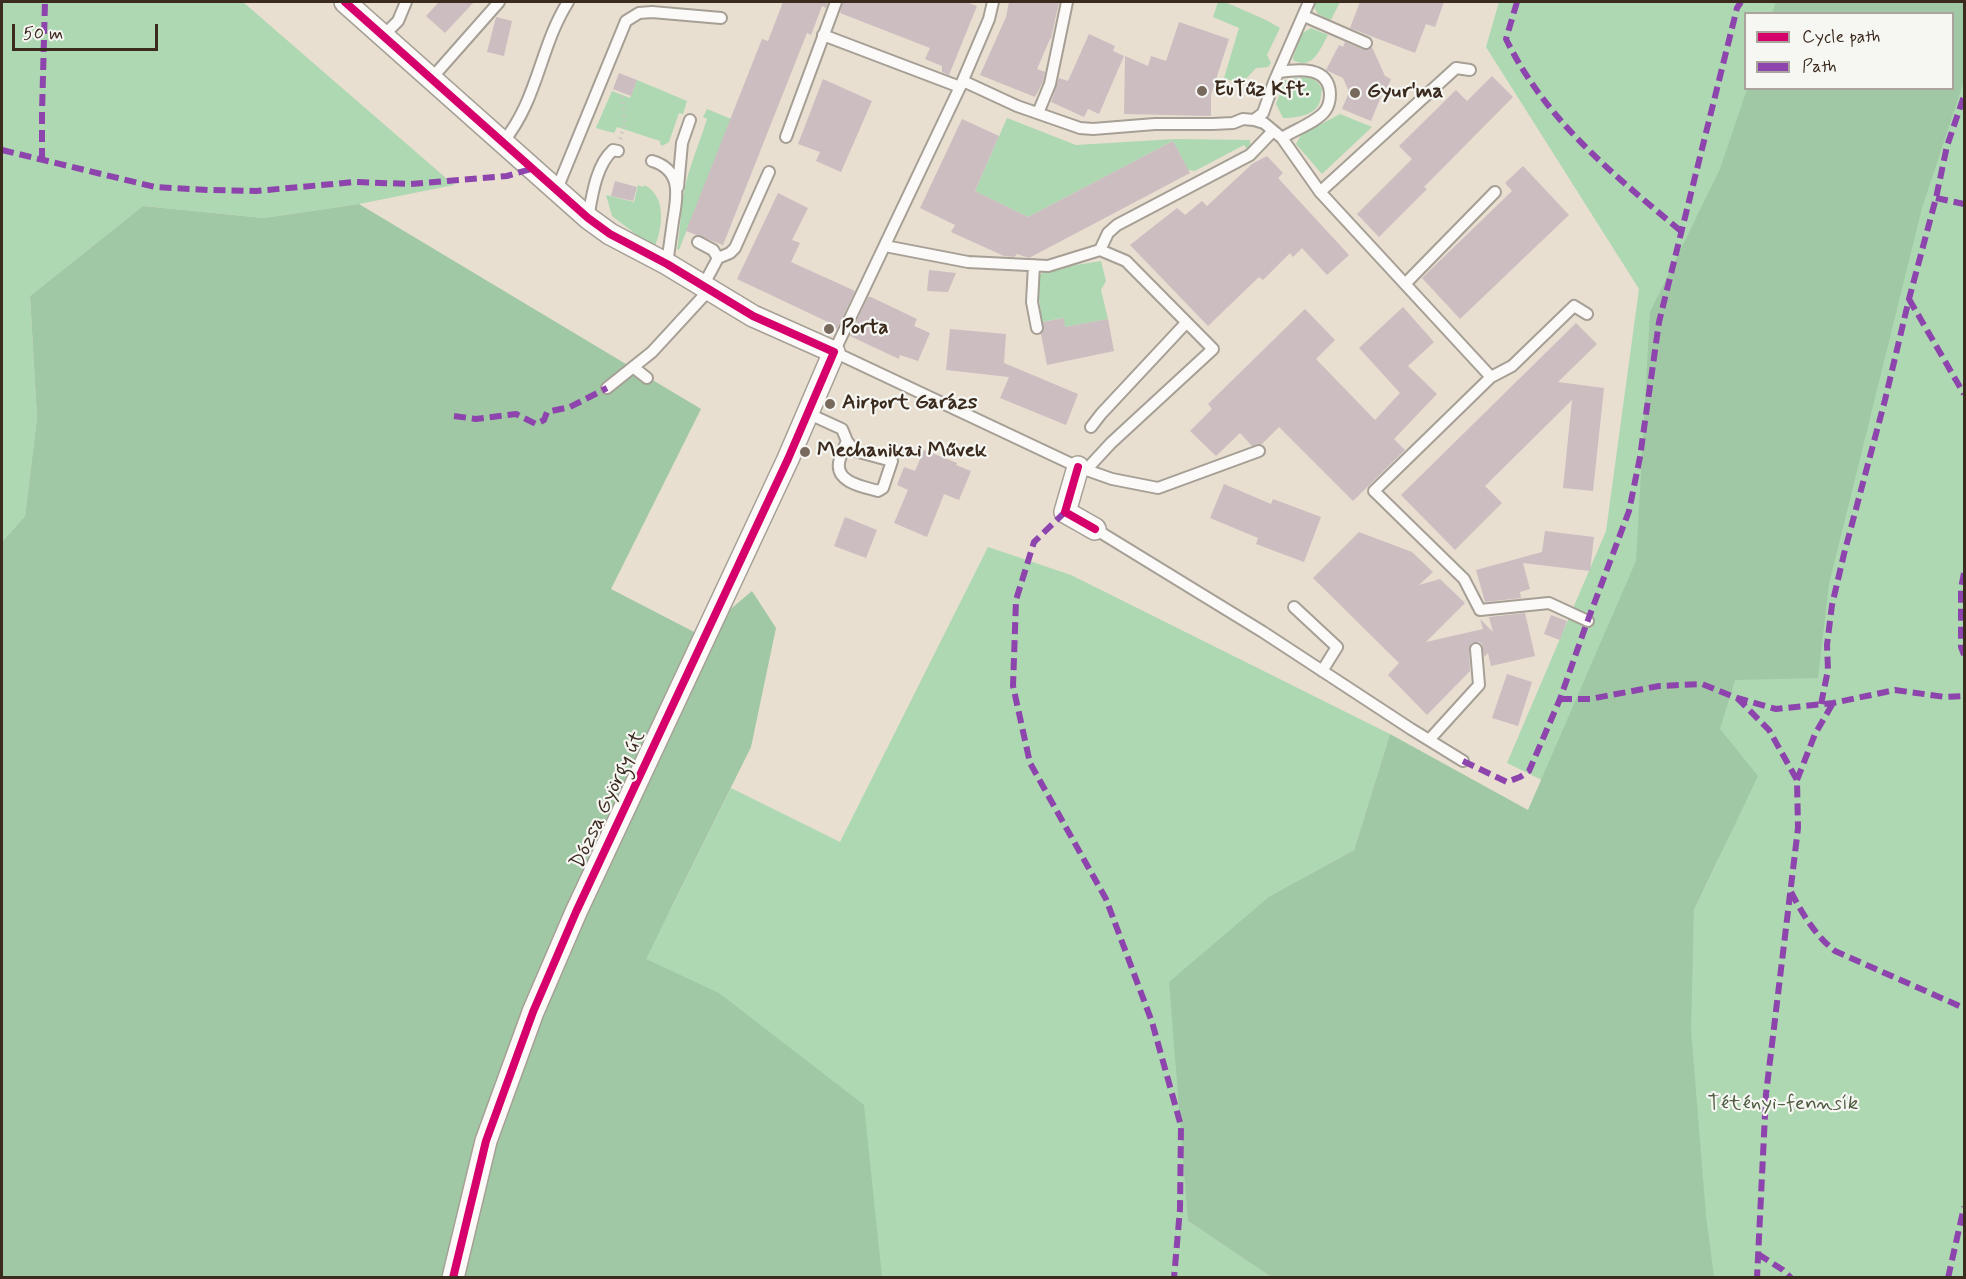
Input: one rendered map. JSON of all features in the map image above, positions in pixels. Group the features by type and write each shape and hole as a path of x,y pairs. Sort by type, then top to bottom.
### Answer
{"street":[{"path":"345,2 588,218 610,234 667,264 753,316 834,352"},
{"name":"Dózsa György út","path":"453,1278 486,1141 533,1012 576,912 788,459 834,352"},
{"path":"1082,469 1065,512 1095,529"}],"lane":[{"path":"383,36 398,21 406,2"},
{"path":"431,79 499,2"},
{"path":"503,142 515,128 525,110 544,53 568,2"},
{"path":"786,136 836,2"},
{"path":"993,2 989,20 962,84 834,352 1082,469 1112,479 1158,488 1259,451"},
{"path":"1038,113 1056,62 1067,2"},
{"path":"1254,120 1263,113 1309,2"},
{"path":"557,189 626,21 639,14 652,12 721,18"},
{"path":"1304,16 1366,43"},
{"path":"823,35 1080,128 1233,123 1243,119 1264,123 1278,135 1320,192 1491,377"},
{"path":"1320,192 1456,68 1470,70"},
{"path":"1100,250 1108,233 1117,225 1250,155 1278,135 1313,122 1324,112 1330,101 1329,87 1324,77 1312,71 1298,69 1279,72"},
{"path":"667,264 682,143 690,120"},
{"path":"588,218 593,191 606,157 613,150 617,151"},
{"path":"652,161 668,170 674,179 677,193"},
{"path":"607,388 652,352 706,287 718,258 735,248 769,172"},
{"path":"1405,284 1495,192"},
{"path":"698,242 714,250 718,258"},
{"path":"885,246 968,262 1048,266 1100,250 1126,261 1213,349 1082,469"},
{"path":"1034,265 1032,302 1037,328"},
{"path":"1587,314 1574,306 1512,366 1491,377 1374,490 1464,579 1480,610 1549,603 1588,621"},
{"path":"1091,427 1186,323"},
{"path":"633,367 647,378"},
{"path":"807,413 842,429 847,441 855,451 892,461 883,488 878,491 850,483 840,473 838,464 847,441"},
{"path":"1095,529 1263,632 1463,760"},
{"path":"1294,607 1337,647 1322,671"},
{"path":"1429,740 1479,686 1476,649"}],"path":[{"path":"617,151 625,124 622,95"}],"green space":[{"path":"2,2 243,2 454,185 359,204 264,218 143,206 30,296 37,418 25,516 2,542"},
{"path":"1218,2 1225,2 1280,28 1267,55 1271,63 1268,67 1256,68 1243,85 1224,78 1239,28 1213,17"},
{"path":"1314,2 1340,2 1331,20 1318,14 1313,5"},
{"name":"Tétényi-fennsík","path":"1499,2 1964,2 1964,1277 1453,1278 1693,932 1694,910 1719,858 1628,822 1507,763 1606,531 1639,289 1486,47"},
{"path":"1776,2 1964,2 1964,81 1922,208 1829,584 1818,678 1735,680 1720,729 1758,776 1694,910 1691,1029 1706,1216 1714,1277 1271,1277 1188,1221 1169,982 1270,896 1354,850 1390,734 1528,810 1636,561 1650,312 1720,169 1747,90 1954,90 1954,12 1772,12"},
{"path":"1311,28 1328,35 1322,46 1311,61 1300,63 1293,60 1301,34"},
{"path":"1302,77 1314,80 1322,89 1319,104 1308,114 1283,118 1276,104 1285,80"},
{"path":"637,80 687,101 683,114 679,113 669,142 662,146 660,141 617,127 614,133 596,128 612,91 630,98"},
{"path":"707,109 731,119 679,250 677,249 683,195 707,119 703,117"},
{"path":"1340,114 1372,127 1322,174 1296,144 1301,135"},
{"path":"1007,118 1076,145 1175,139 1250,140 1251,147 1247,149 1244,145 1195,171 1188,170 1173,141 1028,217 975,191"},
{"path":"638,185 643,187 644,185 651,190 657,196 660,204 661,222 654,248 612,216 606,195 634,202"},
{"path":"359,204 701,409 611,589 700,635 752,591 776,628 751,747 646,959 719,993 864,1105 882,1277 2,1277 2,542 25,516 37,418 30,296 143,206 264,218"},
{"path":"1101,261 1106,281 1101,290 1108,319 1065,327 1063,318 1042,322 1037,282 1039,276 1045,270"},
{"path":"988,547 1071,575 1390,734 1354,850 1270,896 1188,1221 1271,1277 476,1278 673,905 731,788 840,842"}],"building":[{"path":"439,2 474,2 445,33 426,16"},
{"path":"783,2 828,2 826,8 822,6 811,35 807,33 723,245 686,231 762,39 768,41"},
{"path":"843,2 966,2 977,6 949,75 942,72 942,66 925,59 930,48 840,13"},
{"path":"1009,2 1059,2 1051,39 1037,69 1045,72 1043,82 1035,97 980,75 1006,17"},
{"path":"1360,2 1444,2 1435,27 1426,24 1415,53 1350,28"},
{"path":"496,17 512,21 504,56 487,52"},
{"path":"1179,22 1229,39 1211,95 1211,116 1124,114 1125,56 1148,66 1151,56 1166,61"},
{"path":"1089,34 1115,46 1113,51 1124,56 1099,114 1088,109 1084,117 1051,102 1059,78 1068,81"},
{"path":"1345,42 1364,50 1372,47 1385,76 1391,79 1371,121 1342,109 1349,92 1343,78 1326,70 1339,45 1343,47"},
{"path":"619,73 637,80 631,96 613,89"},
{"path":"1492,76 1513,97 1424,187 1427,189 1379,237 1357,214 1412,159 1399,146 1456,90 1467,101"},
{"path":"823,79 872,101 841,172 816,161 820,152 798,144"},
{"path":"962,119 999,136 975,191 1028,217 1173,141 1190,173 1029,258 1017,254 1014,257 1004,256 951,232 955,225 920,208"},
{"path":"1267,156 1283,173 1278,178 1349,255 1327,275 1302,248 1293,257 1290,253 1263,280 1259,277 1208,326 1130,245 1177,208 1185,215 1202,201 1207,206 1252,164"},
{"path":"1523,166 1569,215 1460,319 1422,278 1512,191 1505,183"},
{"path":"615,181 637,187 633,201 611,196"},
{"path":"778,193 808,208 792,240 800,243 791,262 855,291 837,329 827,324 828,322 737,279"},
{"path":"929,270 956,273 948,292 927,291"},
{"path":"868,297 917,319 914,326 930,333 918,361 900,355 899,359 850,336"},
{"path":"1403,307 1434,342 1408,366 1437,394 1394,439 1405,450 1353,501 1279,427 1262,444 1252,446 1240,433 1216,456 1190,431 1212,409 1208,404 1305,309 1335,340 1316,359 1375,420 1400,393 1359,348"},
{"path":"1064,318 1065,327 1108,319 1114,351 1047,365 1041,334 1044,330 1043,322"},
{"path":"1576,323 1597,344 1558,382 1604,388 1593,491 1563,488 1572,400 1485,486 1502,503 1455,550 1401,495"},
{"path":"950,329 1006,334 1004,363 1078,394 1066,425 1000,398 1009,377 946,370"},
{"path":"924,450 971,471 959,500 944,494 927,537 894,523 908,490 897,485 904,467 915,471"},
{"path":"1224,484 1271,504 1273,499 1321,517 1304,562 1256,544 1258,538 1210,518"},
{"path":"845,517 877,530 866,558 834,546"},
{"path":"1545,531 1594,537 1590,571 1523,563 1530,589 1520,592 1521,598 1485,602 1476,570 1542,552"},
{"path":"1359,532 1412,552 1433,572 1419,585 1440,579 1465,603 1426,642 1483,629 1480,619 1493,632 1489,617 1525,613 1535,656 1491,666 1488,653 1484,657 1482,644 1472,643 1469,649 1470,671 1427,715 1388,675 1399,663 1313,578"},
{"path":"1551,615 1567,621 1560,640 1544,634"},
{"path":"1507,674 1532,682 1518,726 1492,718"}],"marked path":[{"path":"42,160 45,2"},
{"path":"1517,2 1506,39 1541,96 1583,144 1682,232"},
{"path":"1463,761 1507,782 1529,771 1560,699 1629,511 1640,457 1659,322 1737,8 1741,2"},
{"path":"1821,704 1828,670 1827,645 1832,605 1936,198 1947,146 1964,96"},
{"path":"2,150 155,187 208,190 256,191 355,182 411,184 507,176 534,168"},
{"path":"1936,198 1964,204"},
{"path":"1909,299 1964,394"},
{"path":"454,416 476,419 516,414 536,424 544,420 547,412 570,407 607,388"},
{"path":"1065,512 1034,542 1016,600 1013,686 1030,763 1106,899 1152,1022 1181,1126 1180,1209 1174,1278"},
{"path":"1964,573 1961,588 1961,647 1964,655"},
{"path":"1560,699 1590,699 1659,686 1702,684 1737,698 1776,709 1833,703 1895,690 1945,697 1964,696"},
{"path":"1737,698 1769,730 1797,780 1798,828 1766,1094 1757,1278"},
{"path":"1797,780 1815,734 1833,703"},
{"path":"1791,892 1810,924 1835,951 1964,1008"},
{"path":"1948,1278 1964,1207"},
{"path":"1758,1254 1791,1278"}],"cycle path":[{"path":"345,2 588,218 610,234 667,264 753,316 834,352 788,459 576,912 533,1012 486,1141 453,1278"},
{"path":"1078,467 1065,512 1095,529"}],"place":[{"name":"EuTűz Kft.","path":"1202,91"},
{"name":"Gyur'ma","path":"1355,93"},
{"name":"Porta","path":"829,329"},
{"name":"Airport Garázs","path":"830,404"},
{"name":"Mechanikai Művek","path":"805,452"}]}
